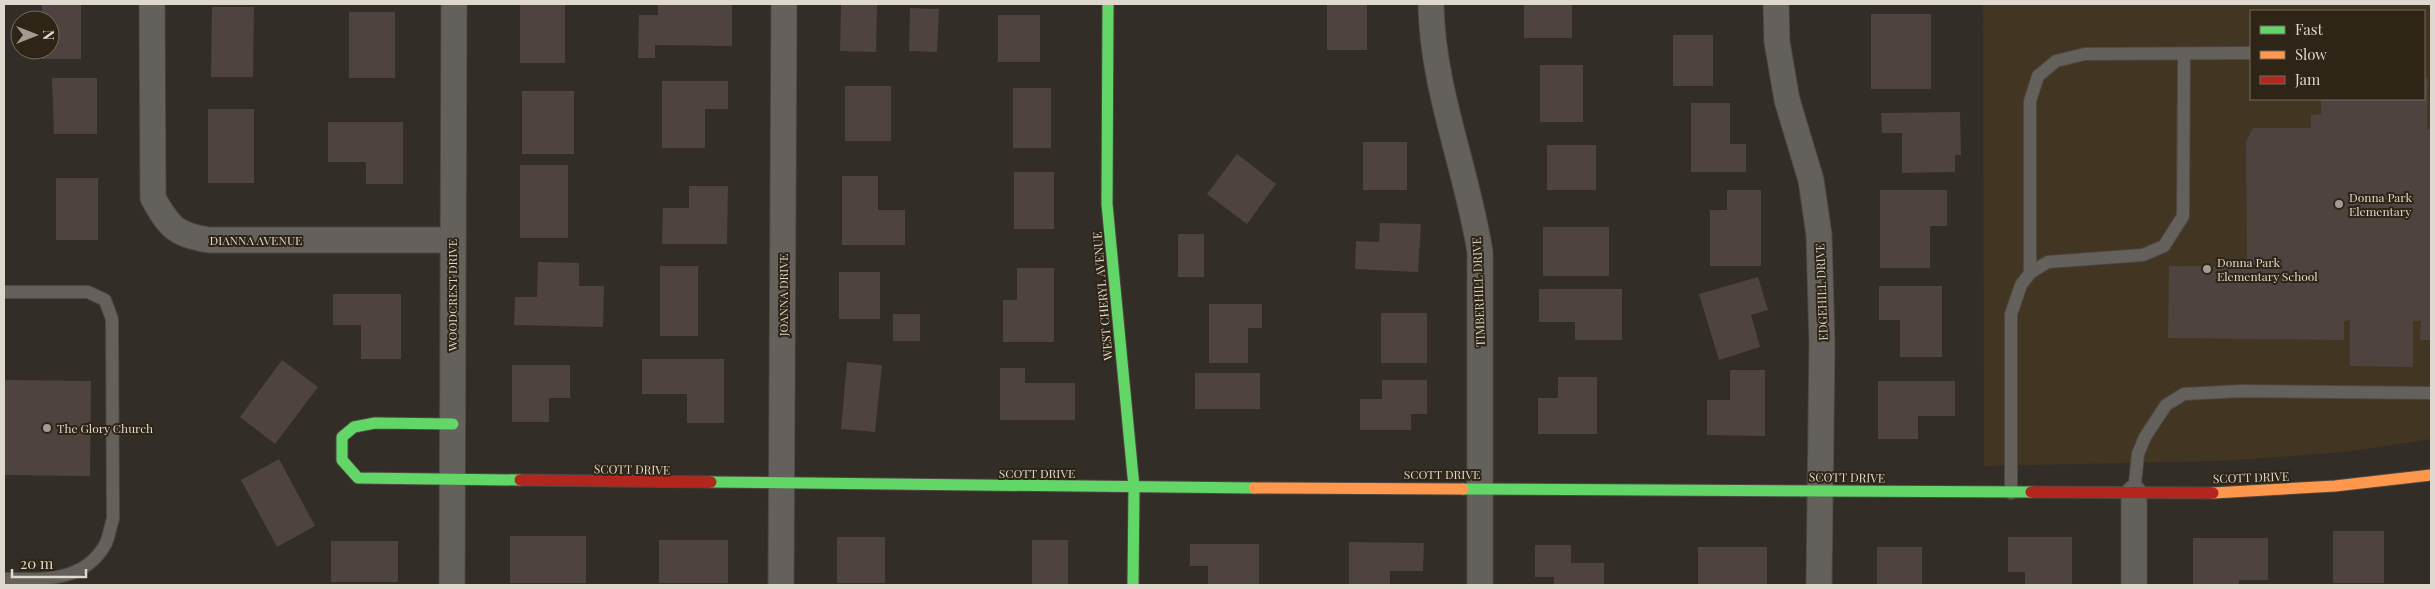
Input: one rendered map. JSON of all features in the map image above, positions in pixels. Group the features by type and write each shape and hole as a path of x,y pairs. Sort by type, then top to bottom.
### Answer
{"street":[{"name":"DIANNA AVENUE","path":"152,4 152,198 174,230 190,237 209,240 452,240"},
{"name":"WOODCREST DRIVE","path":"452,585 454,4"},
{"name":"JOANNA DRIVE","path":"781,585 784,4"},
{"name":"WEST CHERYL AVENUE","path":"1108,4 1107,204 1134,487 1133,585"},
{"name":"TIMBERHILL DRIVE","path":"1432,4 1432,30 1439,77 1473,209 1480,252 1480,585"},
{"name":"EDGEHILL DRIVE","path":"1776,4 1777,42 1784,80 1811,180 1819,235 1822,344 1820,585"},
{"name":"SCOTT DRIVE","path":"453,424 375,423 354,427 342,437 339,455 347,470 358,478 781,484 2238,493 2335,486 2431,475"},
{"path":"2134,493 2134,585"}],"lane":[{"path":"2030,273 2030,101 2038,76 2056,61 2085,54 2250,53"},
{"path":"2011,493 2011,314 2021,285 2030,273 2048,262 2142,255 2164,246 2183,216 2184,54"},
{"path":"4,292 88,292 105,300 112,319 113,519 105,544 89,564 72,575 49,579 4,579"},
{"path":"2134,493 2138,454 2145,437 2166,404 2184,394 2242,391 2431,393"}],"shaded area":[{"name":"Donna Park Elementary School","path":"1983,4 2431,4 2431,439 2346,452 2222,461 1984,466"}],"building":[{"path":"42,4 81,4 81,59 60,59 60,10 42,10"},
{"path":"520,4 565,4 565,63 520,63"},
{"path":"658,4 732,4 732,46 655,45 655,58 638,58 639,15 658,15"},
{"path":"841,4 877,4 876,52 840,51"},
{"path":"1327,4 1367,4 1367,50 1327,50"},
{"path":"1524,4 1572,4 1572,38 1524,38"},
{"path":"212,7 254,7 253,77 211,77"},
{"path":"910,8 939,9 937,52 909,51"},
{"path":"349,12 395,12 395,78 349,78"},
{"path":"1871,14 1931,14 1931,89 1871,89"},
{"path":"998,15 1040,15 1040,62 998,62"},
{"path":"1673,35 1713,35 1713,86 1673,86"},
{"path":"1540,65 1583,65 1583,122 1540,122"},
{"path":"52,78 97,78 97,134 54,134"},
{"name":"Donna Park Elementary","path":"2425,78 2428,78 2427,129 2431,129 2431,340 2420,340 2421,321 2413,321 2413,367 2350,366 2350,320 2344,321 2344,340 2168,338 2169,266 2247,267 2246,142 2253,128 2311,128 2311,115 2321,114 2321,100 2425,100"},
{"path":"662,81 728,81 728,109 705,109 705,148 662,148"},
{"path":"845,86 891,86 891,141 845,141"},
{"path":"1013,88 1051,88 1051,148 1013,148"},
{"path":"522,91 574,91 574,154 522,154"},
{"path":"1691,103 1730,103 1730,144 1746,144 1746,172 1691,172"},
{"path":"208,109 254,109 254,183 208,183"},
{"path":"1960,112 1961,155 1955,155 1955,172 1902,173 1902,133 1882,133 1881,113"},
{"path":"328,122 403,122 403,184 366,184 366,162 328,162"},
{"path":"1363,142 1407,142 1407,190 1363,190"},
{"path":"1547,145 1596,145 1596,190 1547,190"},
{"path":"1237,154 1276,184 1247,224 1207,194"},
{"path":"520,165 568,165 568,238 520,238"},
{"path":"1014,172 1054,172 1054,229 1014,229"},
{"path":"842,176 878,176 878,210 905,210 905,245 842,245"},
{"path":"56,178 98,178 98,240 56,240"},
{"path":"689,186 728,186 727,244 662,244 663,208 689,208"},
{"path":"1727,190 1761,190 1761,266 1710,266 1710,210 1727,210"},
{"path":"1880,190 1947,190 1947,226 1930,226 1930,268 1880,268"},
{"path":"1380,223 1421,224 1418,272 1355,269 1356,241 1379,242"},
{"path":"1543,227 1609,227 1609,276 1543,276"},
{"path":"1178,234 1204,234 1204,277 1178,277"},
{"path":"538,262 579,263 579,286 604,286 603,327 514,325 515,297 537,297"},
{"path":"660,266 698,266 698,336 660,336"},
{"path":"1017,268 1054,268 1054,342 1003,342 1003,300 1017,300"},
{"path":"839,272 880,272 880,319 839,319"},
{"path":"1758,277 1768,310 1751,315 1760,347 1719,360 1699,294"},
{"path":"1879,286 1942,286 1942,357 1900,357 1900,320 1879,320"},
{"path":"1539,289 1622,289 1622,340 1575,340 1575,322 1539,322"},
{"path":"333,294 401,294 401,359 361,359 361,325 333,325"},
{"path":"1209,304 1262,304 1262,328 1248,328 1248,363 1209,363"},
{"path":"1381,313 1427,313 1427,363 1381,363"},
{"path":"893,314 920,314 920,341 893,341"},
{"path":"642,359 724,359 724,423 687,423 687,394 642,394"},
{"path":"282,360 318,387 275,444 240,417"},
{"path":"847,362 882,365 875,432 841,429"},
{"path":"512,365 570,365 570,398 549,398 549,422 512,422"},
{"path":"1000,368 1025,368 1025,383 1075,383 1075,420 1000,420"},
{"path":"1730,370 1765,370 1765,436 1707,435 1707,400 1730,400"},
{"path":"1195,373 1260,373 1260,409 1195,409"},
{"path":"1558,377 1597,377 1597,434 1538,434 1538,398 1558,398"},
{"name":"The Glory Church","path":"4,380 91,381 90,476 4,475"},
{"path":"1382,380 1427,380 1427,414 1411,414 1411,430 1360,430 1360,399 1382,399"},
{"path":"1878,381 1955,381 1955,416 1918,416 1918,439 1878,439"},
{"path":"279,459 315,526 277,547 241,480"},
{"path":"2333,531 2384,531 2384,583 2333,583"},
{"path":"510,536 586,536 586,583 510,583"},
{"path":"837,537 885,537 885,583 837,583"},
{"path":"2008,537 2072,537 2072,585 2025,585 2025,572 2008,572"},
{"path":"2193,538 2268,538 2268,580 2239,580 2239,585 2193,585"},
{"path":"659,540 728,540 728,583 659,583"},
{"path":"1032,540 1068,540 1068,585 1032,585"},
{"path":"331,541 398,541 398,582 331,582"},
{"path":"1349,542 1424,543 1423,571 1390,571 1390,585 1349,585"},
{"path":"1190,544 1259,544 1259,585 1208,585 1208,566 1190,566"},
{"path":"1535,545 1571,545 1571,563 1604,563 1604,585 1554,585 1554,577 1535,577"},
{"path":"1698,547 1767,547 1767,585 1698,585"},
{"path":"1877,547 1922,547 1922,585 1877,585"}],"traffic: fast":[{"path":"1108,4 1107,204 1134,487 1133,585"},
{"path":"453,424 375,423 354,427 342,437 342,460 358,478 520,480"},
{"path":"711,482 1254,488"},
{"path":"1463,489 2031,492"}],"traffic: slow":[{"path":"2213,493 2335,486 2431,475"},
{"path":"1254,488 1463,489"}],"traffic: jam":[{"path":"520,480 711,482"},
{"path":"2031,492 2213,493"}],"place":[{"name":"Donna Park Elementary","path":"2339,204"},
{"name":"Donna Park Elementary School","path":"2207,269"},
{"name":"The Glory Church","path":"47,428"}]}
